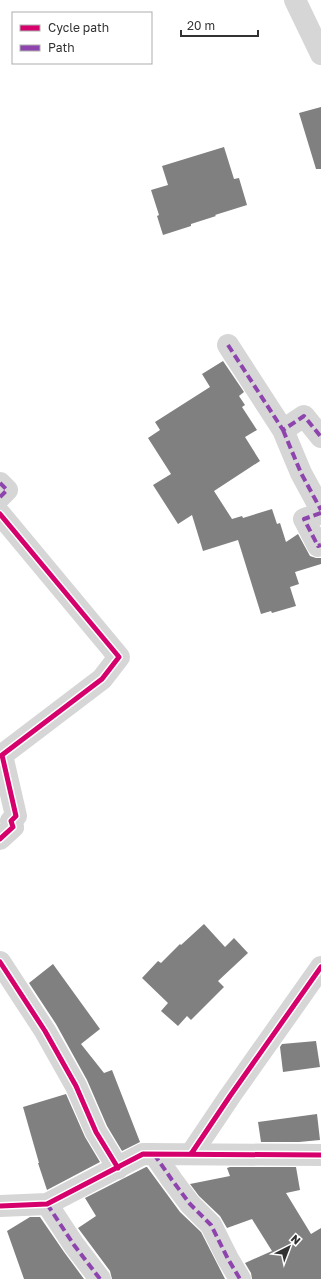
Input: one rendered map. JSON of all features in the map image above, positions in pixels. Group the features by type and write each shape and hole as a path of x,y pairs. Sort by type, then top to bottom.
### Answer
{"street":[{"path":"295,0 321,54"},
{"path":"228,345 283,430 301,473 321,512 304,519 318,546 321,545"},
{"path":"283,430 304,416 321,437"},
{"path":"0,483 7,490 0,497"},
{"path":"0,514 118,657 102,679 2,755 16,816 12,821 13,827 0,839"},
{"path":"0,962 45,1031 76,1086 96,1132 118,1168"},
{"path":"191,1154 321,967"},
{"path":"0,1206 47,1204 143,1154 321,1154"},
{"path":"154,1154 190,1204 211,1225 240,1279"},
{"path":"47,1204 100,1279"}],"building":[{"path":"321,107 321,169 316,169 299,113"},
{"path":"224,147 234,179 239,178 247,205 215,215 216,216 191,224 191,226 163,235 157,216 159,215 151,190 168,185 162,166"},
{"path":"223,361 244,392 239,396 245,405 242,407 257,430 245,437 260,461 214,491 232,519 242,516 243,518 272,509 277,524 280,523 286,542 298,534 310,556 321,558 321,564 295,572 299,584 290,587 296,606 272,613 271,611 261,614 238,540 203,551 192,515 178,524 153,485 171,474 148,438 160,430 155,422 210,387 202,374"},
{"path":"204,924 225,947 234,938 248,953 218,981 224,987 191,1020 187,1016 178,1026 161,1011 168,1003 142,978 158,961 161,963 180,944 181,945"},
{"path":"53,964 100,1029 81,1044 104,1073 112,1070 140,1142 122,1151 107,1126 87,1080 56,1024 29,983"},
{"path":"316,1041 320,1067 283,1072 280,1047 282,1044"},
{"path":"66,1094 85,1137 100,1162 47,1190 23,1107"},
{"path":"317,1114 320,1140 299,1142 261,1142 258,1122"},
{"path":"146,1167 180,1212 201,1232 225,1279 112,1279 110,1271 78,1228 96,1216 85,1198"},
{"path":"296,1167 300,1190 286,1193 311,1234 321,1228 321,1279 252,1279 251,1273 245,1263 272,1251 252,1219 227,1228 220,1216 199,1196 190,1184 230,1176 227,1168"},
{"path":"30,1217 40,1217 84,1279 24,1279 7,1231"}],"marked path":[{"path":"228,345 283,430 304,416 321,437"},
{"path":"283,430 301,473 321,510"},
{"path":"0,483 7,490 0,497"},
{"path":"321,513 304,519 318,546 321,545"},
{"path":"154,1154 190,1204 211,1225 240,1279"},
{"path":"47,1204 74,1245 100,1279"}],"cycle path":[{"path":"0,514 119,657 102,679 2,755 16,816 11,821 13,827 0,839"},
{"path":"0,962 45,1031 76,1086 96,1132 118,1168"},
{"path":"191,1154 321,967"},
{"path":"0,1206 47,1204 143,1154 321,1155"}]}
